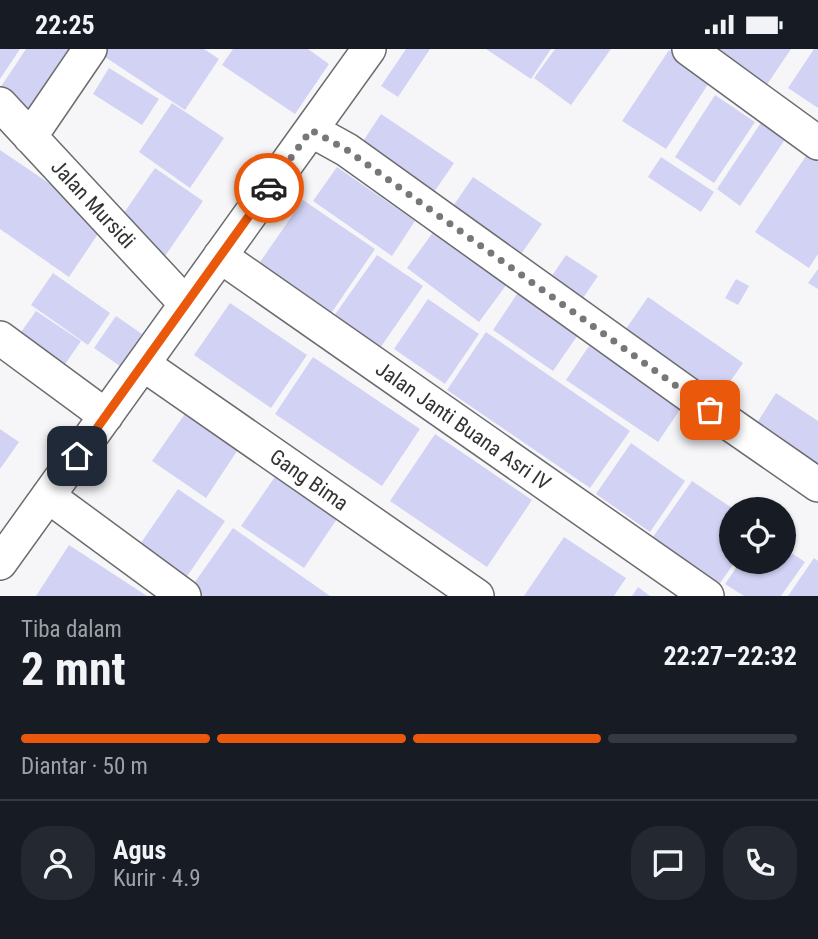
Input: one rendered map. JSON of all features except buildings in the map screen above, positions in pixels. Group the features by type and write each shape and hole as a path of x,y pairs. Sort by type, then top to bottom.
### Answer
{"street":[{"path":"30,137 90,49"},
{"path":"0,563 369,49"},
{"path":"689,49 818,143"},
{"name":"Jalan Mursidi","path":"0,104 186,304"},
{"path":"311,130 347,150 818,485"},
{"name":"Jalan Janti Buana Asri IV","path":"220,256 707,596"},
{"path":"0,338 106,416"},
{"name":"Gang Bima","path":"143,364 477,596"},
{"path":"48,496 184,596"}],"way so far":[{"path":"269,188 311,130 347,150 710,410"}],"route":[{"path":"77,456 269,188"}]}
